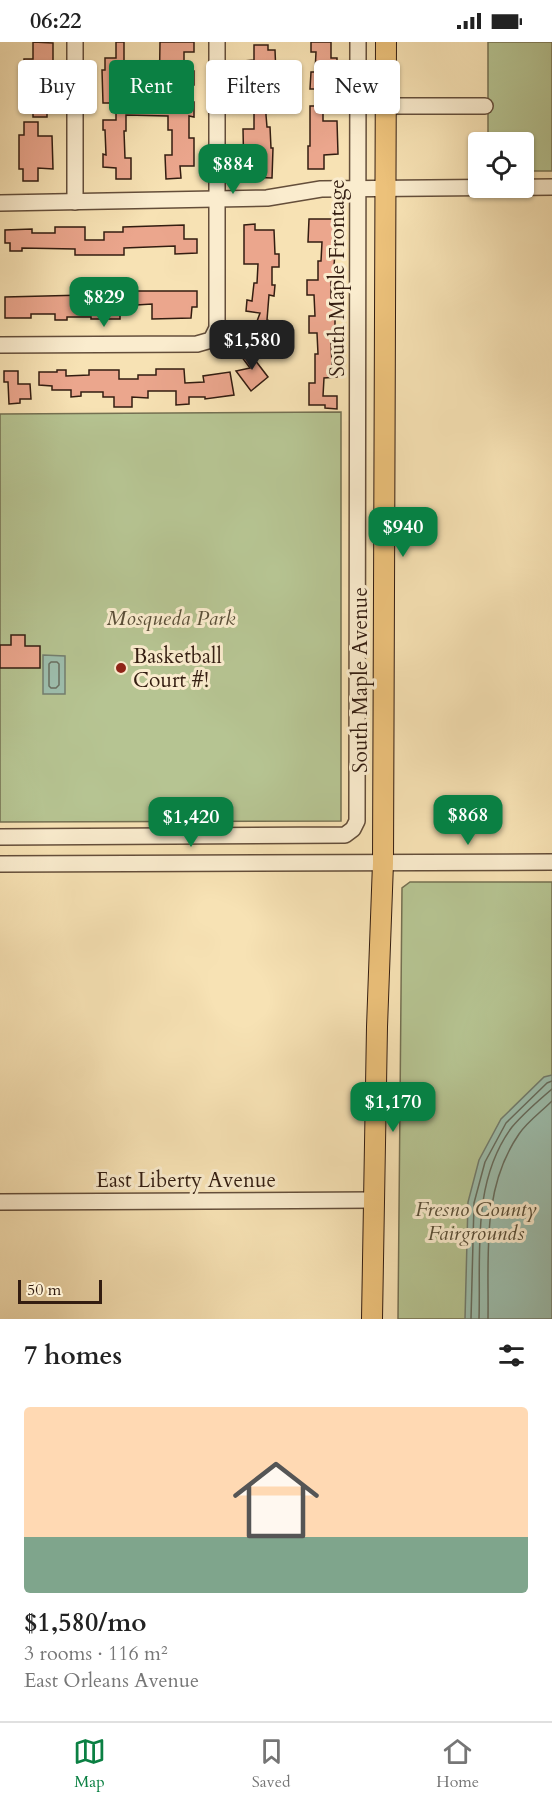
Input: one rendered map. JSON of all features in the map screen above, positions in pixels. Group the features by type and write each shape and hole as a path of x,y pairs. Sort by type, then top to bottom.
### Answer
{"main road":[{"name":"South Maple Avenue","path":"386,42 386,60"},
{"name":"South Maple Avenue","path":"372,1319 373,1200 383,863 386,114"}],"street":[{"path":"75,42 75,202"},
{"path":"0,345 197,344 211,340 217,328 217,42"},
{"name":"South Maple Frontage","path":"2,837 345,835 353,829 357,821 358,42"},
{"path":"400,106 485,105"},
{"path":"0,203 267,198 321,189 552,187"},
{"path":"357,513 384,514"},
{"path":"2,837 2,864 552,862"},
{"name":"East Liberty Avenue","path":"0,1202 373,1200"}],"green space":[{"path":"488,42 552,42 552,171 534,171 534,132 488,132"},
{"name":"Mosqueda Park","path":"341,412 341,821 0,822 0,414"},
{"name":"Fresno County Fairgrounds","path":"410,882 552,882 552,1319 398,1319 402,888"}],"water":[{"path":"43,655 65,656 65,694 43,694"},
{"path":"552,1075 552,1319 465,1319 468,1202 479,1160 501,1119 544,1077"}],"building":[{"path":"33,42 53,43 53,60 24,60 33,59"},
{"path":"116,42 124,42 124,60 109,60 109,103 103,103 102,70 105,70 105,58 116,58"},
{"path":"160,42 194,42 194,52 184,52 184,60 160,60"},
{"path":"311,42 331,42 331,58 337,58 337,60 316,60 316,52 311,52"},
{"path":"254,45 268,45 268,50 275,50 275,60 254,60"},
{"path":"311,72 314,72 314,89 310,89"},
{"path":"310,106 314,106 314,114 323,114 323,121 337,121 338,154 324,155 324,169 308,169 308,146 310,146"},
{"path":"33,114 47,114 47,117 33,117"},
{"path":"116,114 194,114 194,117 189,116 189,138 194,138 194,166 180,166 181,178 166,179 165,155 172,155 172,130 168,130 168,116 126,115 125,158 131,158 131,179 116,179 116,168 103,167 103,154 106,155 103,120 116,120"},
{"path":"254,114 266,114 267,127 270,127 271,148 273,148 272,178 244,177 243,129 254,129"},
{"path":"24,122 38,122 38,136 52,136 53,169 38,168 38,181 23,181 23,169 19,169 19,135 24,135"},
{"path":"309,219 337,219 334,267 337,267 337,276 331,276 331,298 337,298 337,310 335,310 335,343 331,343 332,366 337,366 337,377 324,378 323,396 337,396 337,409 325,408 325,405 309,405 309,383 315,383 315,354 318,354 317,333 309,333 309,316 315,316 314,295 307,295 307,280 318,280 318,261 321,261 322,242 308,242"},
{"path":"255,224 255,230 274,230 275,254 279,254 279,267 272,267 274,296 269,295 267,320 273,322 270,331 282,335 276,353 249,343 260,313 246,311 247,300 252,301 254,283 257,283 258,264 244,264 244,225"},
{"path":"184,225 184,239 197,239 197,253 175,254 175,246 124,248 124,255 75,255 75,249 22,248 22,251 10,251 10,243 5,243 5,230 32,229 32,233 55,233 55,227 85,227 85,240 104,240 104,232 123,232 123,227"},
{"path":"111,291 197,291 197,307 192,307 191,318 152,319 152,304 120,306 120,319 67,317 67,320 55,320 55,314 31,314 31,318 5,318 5,297 85,295 86,300 111,300"},
{"path":"250,349 268,377 251,391 236,371 250,368 241,356"},
{"path":"156,369 184,369 185,383 204,382 203,376 230,372 234,395 205,399 205,397 189,397 189,404 176,405 176,391 148,391 148,398 132,397 132,407 114,407 114,397 103,397 103,392 81,392 81,396 71,397 71,390 52,390 52,386 39,385 39,372 66,370 66,376 89,375 89,370 119,370 119,379 138,379 138,375 156,375"},
{"path":"4,371 18,371 18,384 30,384 31,399 20,399 20,403 9,404 8,382 4,382"},
{"path":"11,635 25,635 25,646 40,646 40,668 0,668 0,645 11,645"}],"place":[{"name":"Basketball Court #!","path":"121,668"}]}
